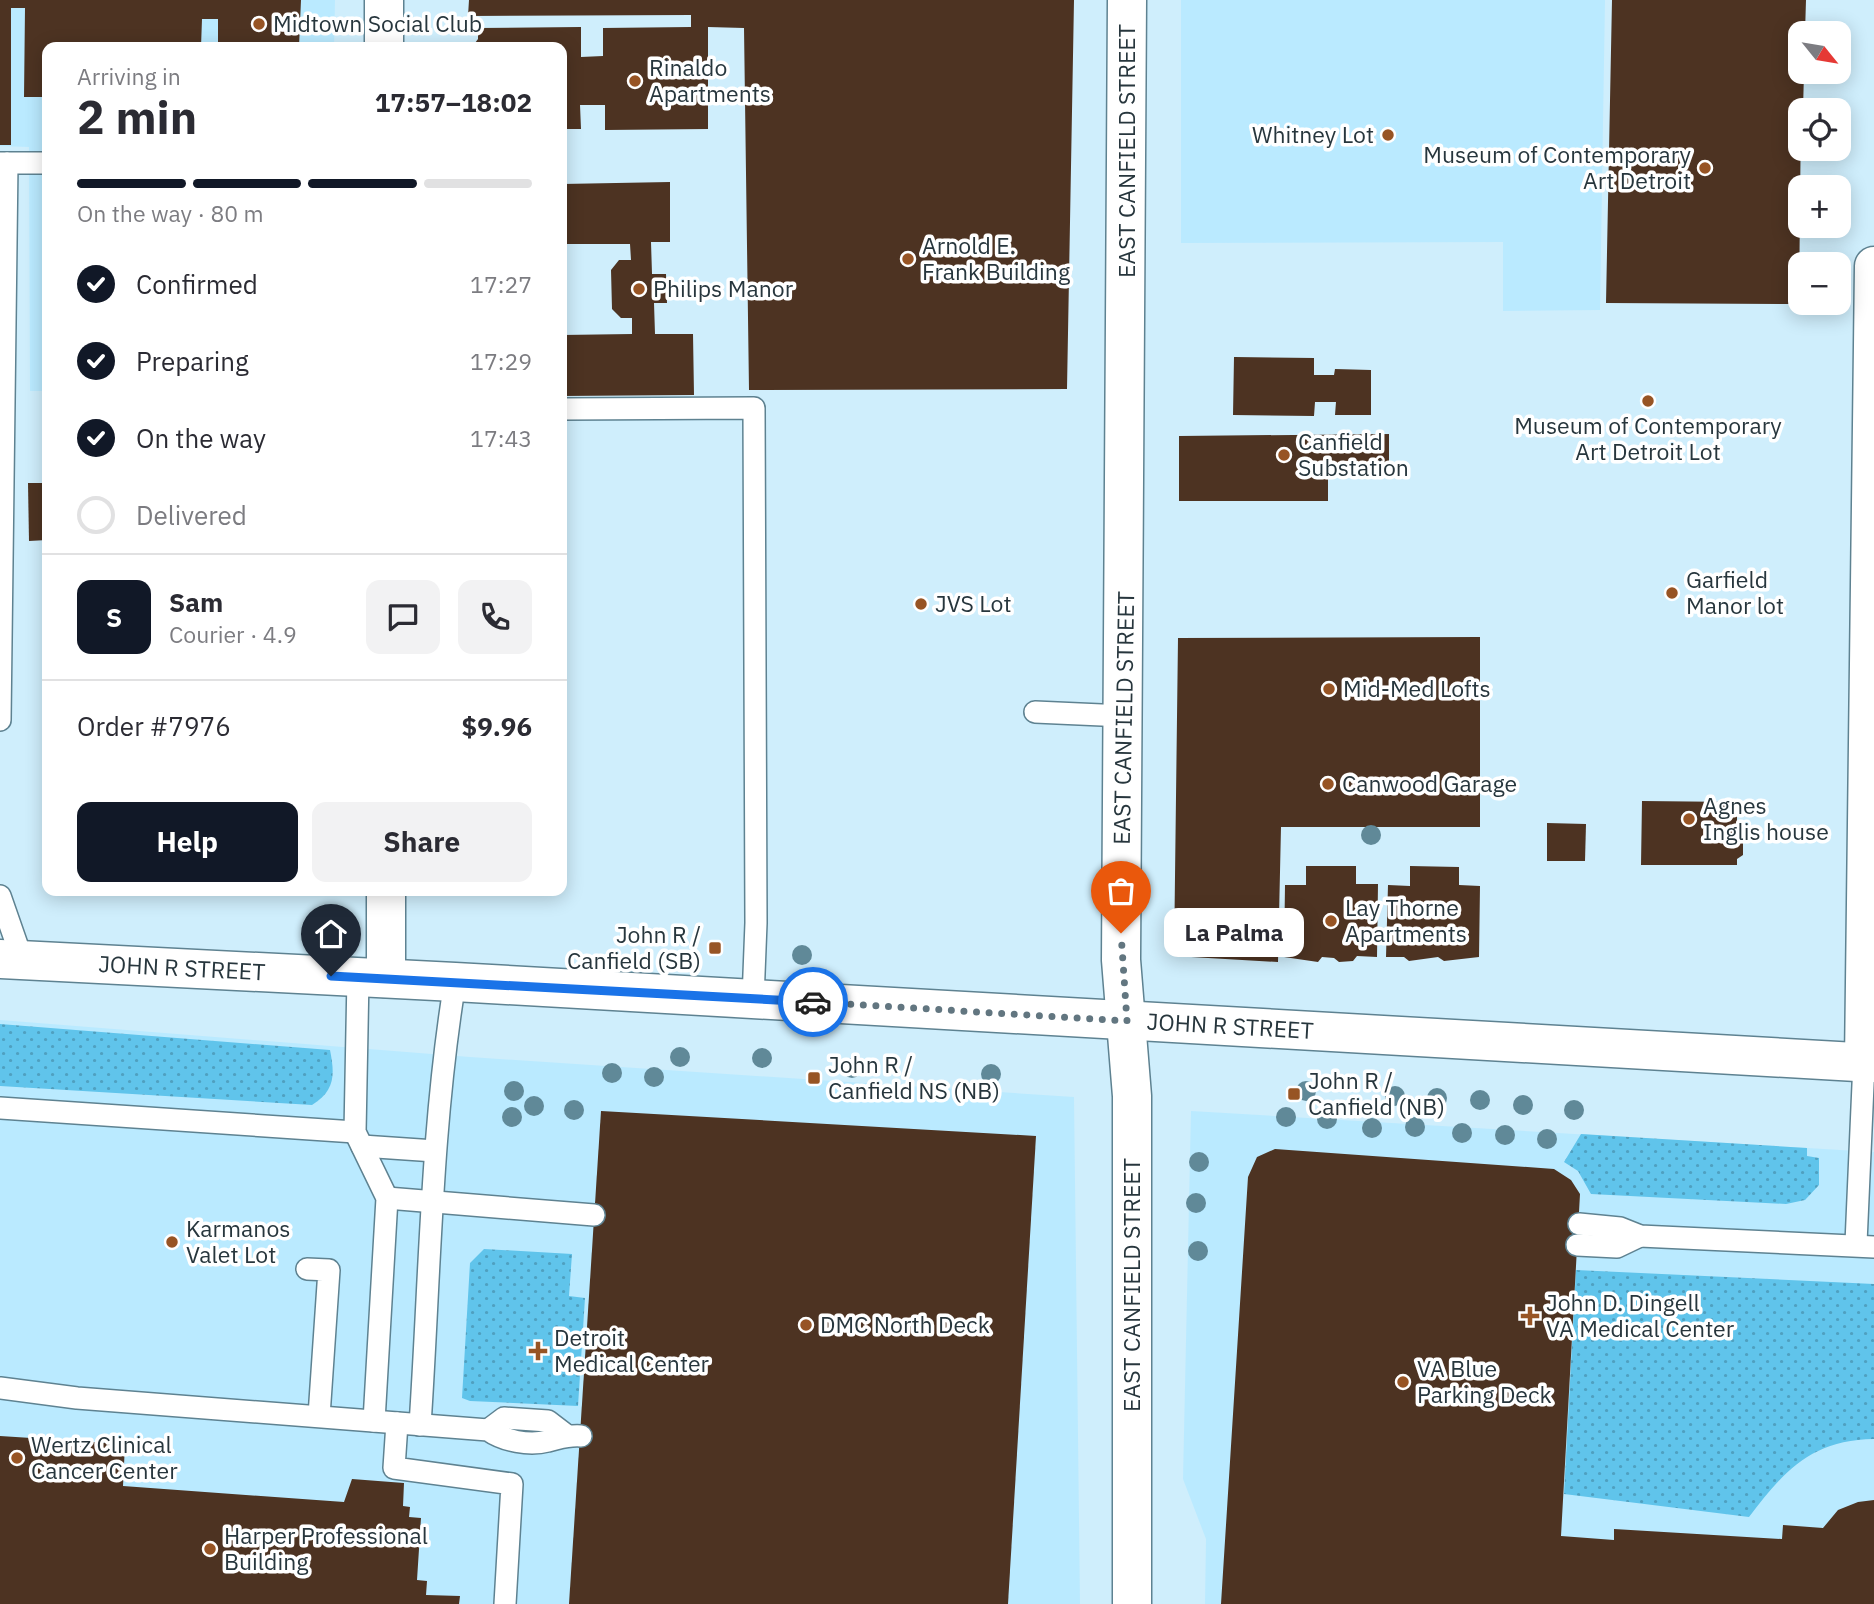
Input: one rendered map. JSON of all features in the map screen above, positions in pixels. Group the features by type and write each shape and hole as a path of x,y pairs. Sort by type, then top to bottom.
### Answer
{"street":[{"path":"384,0 384,42"},
{"name":"EAST CANFIELD STREET","path":"1127,0 1121,960 1132,1097 1132,1604"},
{"path":"1869,1063 1874,266"},
{"path":"372,978 385,896"},
{"name":"JOHN R STREET","path":"12,961 455,982 1869,1063"}],"lane":[{"path":"0,720 4,163 42,163"},
{"path":"567,409 754,408 756,923 753,999"},
{"path":"1035,712 1124,716"},
{"path":"0,895 12,961"},
{"path":"372,978 358,1139 387,1198 374,1421"},
{"path":"420,1425 435,1201 435,1151 444,1048 455,982"},
{"path":"1578,1235 1620,1228 1640,1236 1865,1245 1869,1063"},
{"path":"0,1108 358,1139 435,1151"},
{"path":"387,1198 594,1215"},
{"path":"307,1269 330,1270 318,1416"},
{"path":"0,1388 77,1398 488,1430 502,1440 547,1442 573,1435"},
{"path":"397,1423 394,1468 512,1484 505,1604"}],"shaded area":[{"path":"0,0 335,0 334,42 42,42 42,391 30,391 29,147 0,146"},
{"name":"Whitney Lot","path":"1181,0 1605,0 1600,310 1503,311 1503,242 1181,243"},
{"name":"Detroit Medical Center","path":"0,1020 470,1057 1074,1097 1080,1604 0,1604"},
{"path":"0,1024 330,1050 333,1075 325,1094 312,1105 0,1086"},
{"name":"John D. Dingell VA Medical Center","path":"1191,1111 1874,1152 1874,1604 1205,1604 1206,1539 1183,1479"},
{"path":"1581,1134 1807,1148 1807,1156 1819,1158 1819,1185 1805,1200 1786,1204 1591,1194 1578,1171 1564,1162"},
{"path":"484,1249 572,1254 569,1296 585,1298 578,1406 470,1401 462,1398 470,1263"},
{"path":"1576,1270 1874,1284 1874,1439 1833,1445 1801,1461 1774,1486 1749,1517 1564,1494"}],"building":[{"path":"0,0 301,0 299,42 218,42 218,19 202,19 201,42 42,42 42,97 24,97 25,8 11,8 11,145 0,145"},
{"name":"Arnold E. Frank Building","path":"469,0 1074,0 1067,389 749,390 744,28 708,27 708,129 605,130 605,105 580,105 581,129 567,129 567,42 476,42 478,28 581,27 581,57 603,56 603,28 691,27 691,15 468,16"},
{"name":"Museum of Contemporary Art Detroit","path":"1612,0 1806,0 1805,21 1788,21 1788,84 1804,84 1803,98 1788,98 1788,161 1800,161 1800,175 1788,175 1788,238 1800,238 1800,252 1788,252 1788,304 1606,303"},
{"name":"Philips Manor","path":"670,182 670,242 651,242 652,274 666,274 667,303 654,303 655,334 693,334 694,395 567,396 567,335 632,334 632,318 621,318 612,309 611,270 619,260 631,260 630,244 567,244 567,184"},
{"path":"1234,357 1314,358 1314,375 1334,375 1335,369 1371,370 1371,415 1335,415 1336,402 1315,402 1314,416 1233,415"},
{"name":"Canfield Substation","path":"1389,434 1389,475 1328,475 1328,501 1179,501 1179,436"},
{"path":"28,483 42,483 42,540 29,541"},
{"path":"1480,637 1480,827 1281,827 1278,962 1174,956 1178,638"},
{"name":"Agnes Inglis house","path":"1642,801 1737,802 1737,837 1743,841 1743,855 1737,859 1737,865 1641,865"},
{"path":"1547,823 1586,824 1585,861 1547,861"},
{"name":"Lay Thorne Apartments","path":"1306,866 1356,866 1356,884 1378,884 1377,957 1357,956 1353,961 1339,962 1334,958 1322,957 1318,962 1284,957 1285,885 1306,885"},
{"path":"1410,866 1459,867 1459,885 1480,886 1479,957 1444,961 1438,957 1409,961 1404,957 1386,957 1388,885 1410,886"},
{"name":"DMC North Deck","path":"601,1111 1036,1136 1008,1604 569,1604"},
{"name":"VA Blue Parking Deck","path":"1275,1149 1554,1169 1571,1180 1580,1194 1561,1536 1614,1540 1614,1529 1782,1539 1783,1525 1823,1528 1838,1510 1858,1502 1874,1500 1874,1604 1221,1604 1248,1177 1257,1157"},
{"name":"Harper Professional Building","path":"0,1436 125,1444 123,1486 344,1502 352,1479 404,1483 403,1506 410,1507 409,1517 421,1518 417,1580 427,1581 426,1595 460,1596 459,1604 0,1604"}],"way so far":[{"path":"813,1002 1127,1021 1121,933"}],"place":[{"name":"Midtown Social Club","path":"259,24"},
{"name":"Rinaldo Apartments","path":"635,81"},
{"name":"Whitney Lot","path":"1388,135"},
{"name":"Museum of Contemporary Art Detroit","path":"1705,168"},
{"name":"Arnold E. Frank Building","path":"908,259"},
{"name":"Philips Manor","path":"639,289"},
{"name":"Museum of Contemporary Art Detroit Lot","path":"1648,401"},
{"name":"Canfield Substation","path":"1284,455"},
{"name":"Garfield Manor lot","path":"1672,593"},
{"name":"JVS Lot","path":"921,604"},
{"name":"Mid-Med Lofts","path":"1329,689"},
{"name":"Canwood Garage","path":"1328,784"},
{"name":"Agnes Inglis house","path":"1689,819"},
{"name":"Lay Thorne Apartments","path":"1331,921"},
{"name":"La Palma","path":"1121,933"},
{"name":"John R / Canfield (SB)","path":"715,948"},
{"name":"John R / Canfield NS (NB)","path":"814,1078"},
{"name":"John R / Canfield (NB)","path":"1294,1094"},
{"name":"Karmanos Valet Lot","path":"172,1242"},
{"name":"John D. Dingell VA Medical Center","path":"1530,1316"},
{"name":"DMC North Deck","path":"806,1325"},
{"name":"Detroit Medical Center","path":"538,1351"},
{"name":"VA Blue Parking Deck","path":"1403,1382"},
{"name":"Wertz Clinical Cancer Center","path":"17,1458"},
{"name":"Harper Professional Building","path":"210,1549"}],"route":[{"path":"331,976 813,1002"}]}
